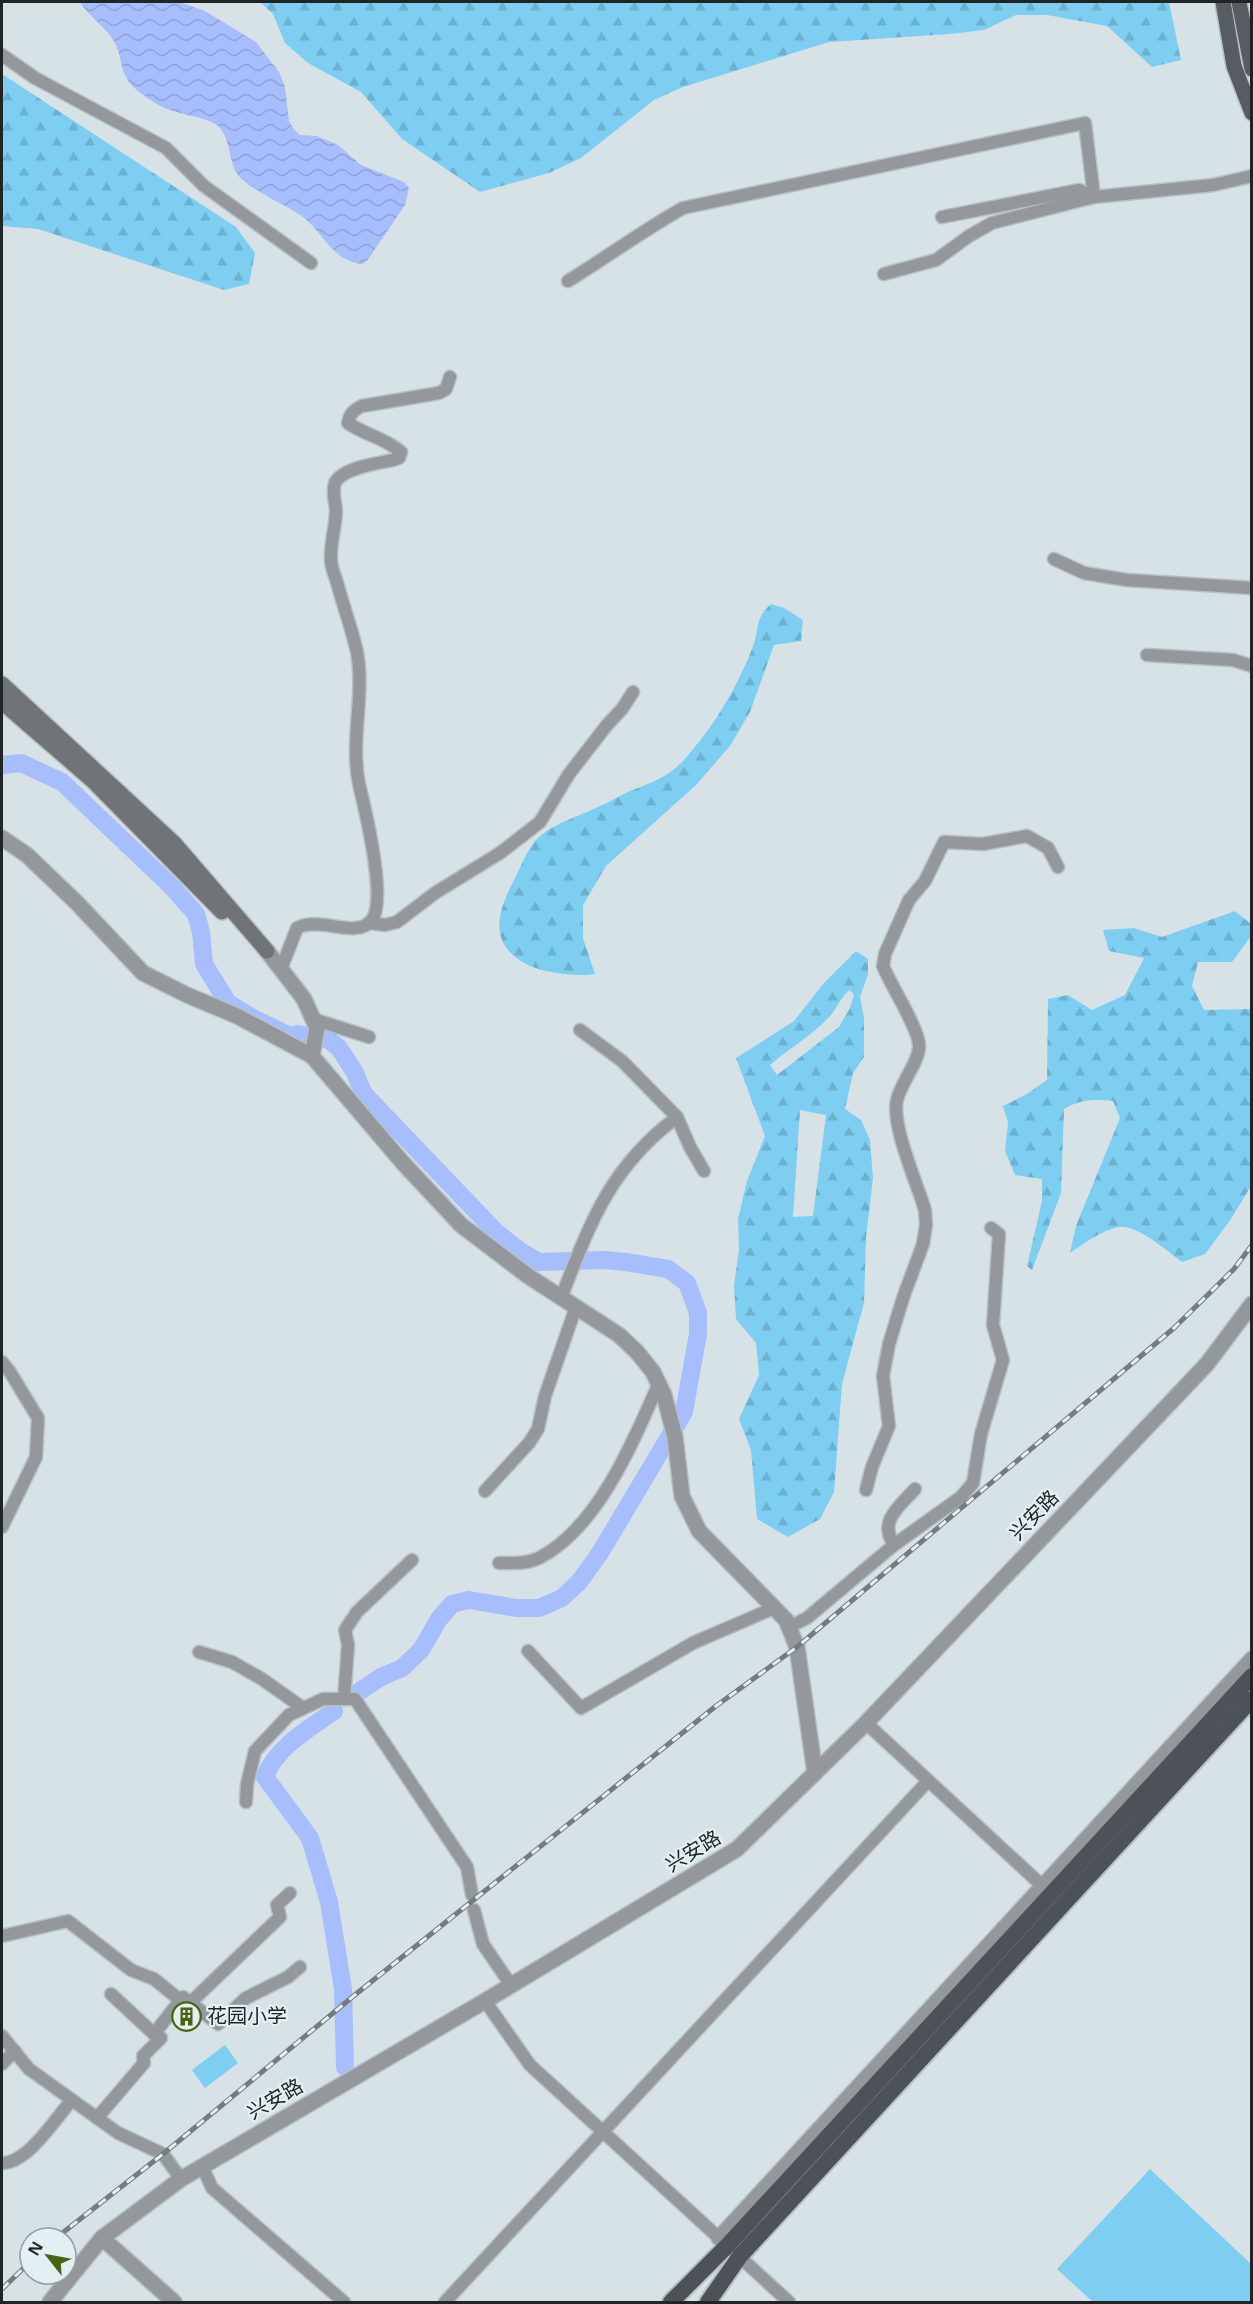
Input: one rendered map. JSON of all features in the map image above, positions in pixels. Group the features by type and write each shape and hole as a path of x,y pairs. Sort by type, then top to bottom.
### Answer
{"highway":[{"path":"671,2302 728,2247 1251,1676"},
{"path":"1052,1895 1251,1699"},
{"path":"708,2302 728,2247"}],"main road":[{"path":"1223,2 1234,66 1251,113"},
{"path":"1239,2 1251,69"},
{"path":"2,684 174,843 267,951"},
{"path":"2,702 92,780 243,935 267,951"}],"street":[{"path":"2,55 35,78 166,148 204,186 311,263"},
{"path":"568,281 635,239 651,226 683,208 1085,123 1094,197"},
{"path":"884,273 936,260 969,236 992,223 1094,197 1213,185 1251,176"},
{"path":"942,217 1079,190 1094,197"},
{"path":"281,969 297,928 306,924 316,924 359,928 370,923 376,915 379,901 368,817 358,782 356,748 360,680 357,651 331,561 336,510 335,483 346,472 399,458 401,452 382,438 348,423 350,415 356,409 397,399 439,393 446,389 450,377"},
{"path":"1054,559 1084,573 1127,580 1251,588"},
{"path":"1147,655 1233,660 1251,666"},
{"path":"370,923 385,925 397,922 435,893 500,853 540,822 569,774 633,692"},
{"path":"866,1490 872,1467 889,1426 883,1377 889,1344 923,1244 926,1225 925,1210 896,1120 897,1100 906,1075 915,1060 919,1042 883,966 885,954 909,900 925,881 944,842 983,844 1027,836 1048,848 1058,867"},
{"path":"2,838 27,855 78,904 142,973 237,1016 314,1036 369,1037"},
{"path":"267,951 303,999 314,1036 403,1163 461,1225 528,1276 629,1343 646,1361 659,1383 668,1407 682,1496 699,1531 786,1620 789,1627 797,1647 815,1773"},
{"path":"580,1030 622,1061 677,1117 704,1172"},
{"path":"561,1298 608,1190 653,1135 677,1117"},
{"path":"789,1627 807,1618 894,1545 961,1497 973,1483 981,1434 1003,1360 993,1325 999,1234 991,1228"},
{"name":"兴安路","path":"50,2302 102,2238 181,2179 737,1850 866,1723 1207,1364 1251,1304"},
{"path":"485,1491 538,1430 545,1396 576,1307"},
{"path":"2,1362 38,1418 36,1457 2,1527"},
{"path":"499,1563 517,1564 538,1558 560,1545 588,1515 615,1476 659,1383"},
{"path":"894,1545 887,1534 888,1523 915,1489"},
{"path":"344,1699 348,1645 345,1630 357,1611 412,1560"},
{"path":"528,1651 580,1708 693,1643 774,1608"},
{"path":"199,1652 232,1662 262,1679 303,1708"},
{"path":"866,1723 1052,1895 1251,1659"},
{"path":"246,1802 247,1784 255,1751 289,1715 323,1699 355,1699 466,1867 472,1895"},
{"path":"445,2302 928,1782"},
{"path":"154,2034 185,2001 280,1917 277,1905 290,1893"},
{"path":"474,1910 483,1944 511,1985"},
{"path":"2,1936 68,1921 131,1970 154,1979 218,2024 246,1998 288,1977 300,1967"},
{"path":"97,2118 144,2063 142,2056 160,2038 111,1994"},
{"path":"485,2001 530,2065 789,2302"},
{"path":"2,2036 29,2069 118,2133 163,2154 181,2179"},
{"path":"2,2064 15,2052"},
{"path":"2,2163 10,2163 31,2149 72,2100"},
{"path":"202,2166 212,2188 344,2302"},
{"path":"102,2238 174,2302"}],"green space":[{"path":"260,2 1169,2 1181,60 1152,67 1107,26 1047,15 1016,15 984,30 829,42 683,87 654,100 581,158 549,173 480,192 402,139 361,92 308,63 285,43 273,14"},
{"path":"2,74 236,227 255,253 249,284 224,290 38,229 2,226"},
{"path":"771,604 784,608 803,620 801,641 774,645 750,712 730,746 696,785 606,866 583,905 583,938 595,974 570,975 543,970 528,965 514,956 505,946 500,935 501,911 511,885 533,844 553,827 658,780 683,761 721,711 750,655 761,617"},
{"path":"1235,911 1251,924 1251,936 1232,962 1198,962 1192,986 1204,1010 1251,1009 1251,1186 1231,1219 1205,1254 1182,1262 1147,1236 1125,1227 1104,1232 1070,1253 1076,1226 1120,1118 1113,1101 1094,1100 1076,1103 1064,1109 1061,1193 1032,1270 1027,1266 1042,1201 1042,1179 1015,1175 1005,1151 1008,1122 1003,1106 1027,1094 1047,1080 1048,999 1068,995 1092,1010 1125,995 1144,958 1109,951 1103,930 1134,928 1162,937"},
{"path":"856,951 868,959 868,974 860,997 864,1018 864,1057 853,1073 845,1109 861,1120 870,1140 873,1178 866,1238 864,1303 842,1384 834,1492 820,1519 788,1537 757,1519 751,1450 739,1419 759,1375 756,1343 736,1319 734,1285 739,1250 738,1219 747,1181 765,1136 736,1058 794,1021 824,983","holes":["850,990 854,995 850,1008 839,1027 777,1075 770,1065 823,1023","800,1110 826,1115 813,1216 793,1217"]},
{"path":"225,2045 238,2063 205,2088 192,2070"},
{"path":"1150,2169 1251,2264 1251,2302 1093,2302 1057,2269"}],"water":[{"path":"80,2 180,2 205,11 256,42 279,72 285,87 289,121 300,135 317,136 338,145 361,165 404,182 409,188 405,205 367,261 362,264 343,258 303,217 244,181 235,169 224,133 215,124 164,108 135,89 124,73 115,43"}],"waterway":[{"path":"2,765 21,763 62,782 171,886 196,914 201,932 204,964 228,1003 290,1036 299,1034 329,1040 339,1048 354,1071 364,1094 496,1232 520,1251 539,1262 603,1260 668,1269 687,1283 698,1313 698,1334 684,1412 600,1553 579,1582 562,1598 539,1608 516,1608 469,1600 452,1604 439,1619 421,1650 402,1668 381,1677 360,1691"},
{"path":"334,1711 285,1748 265,1777 310,1838 329,1902 343,1989 345,2067"}],"railway":[{"path":"71,2226 163,2154 356,1994 716,1706 797,1647 1174,1328 1234,1269 1252,1245"},
{"path":"2,2289 18,2274"}],"place":[{"name":"花园小学","path":"186,2016"}]}
